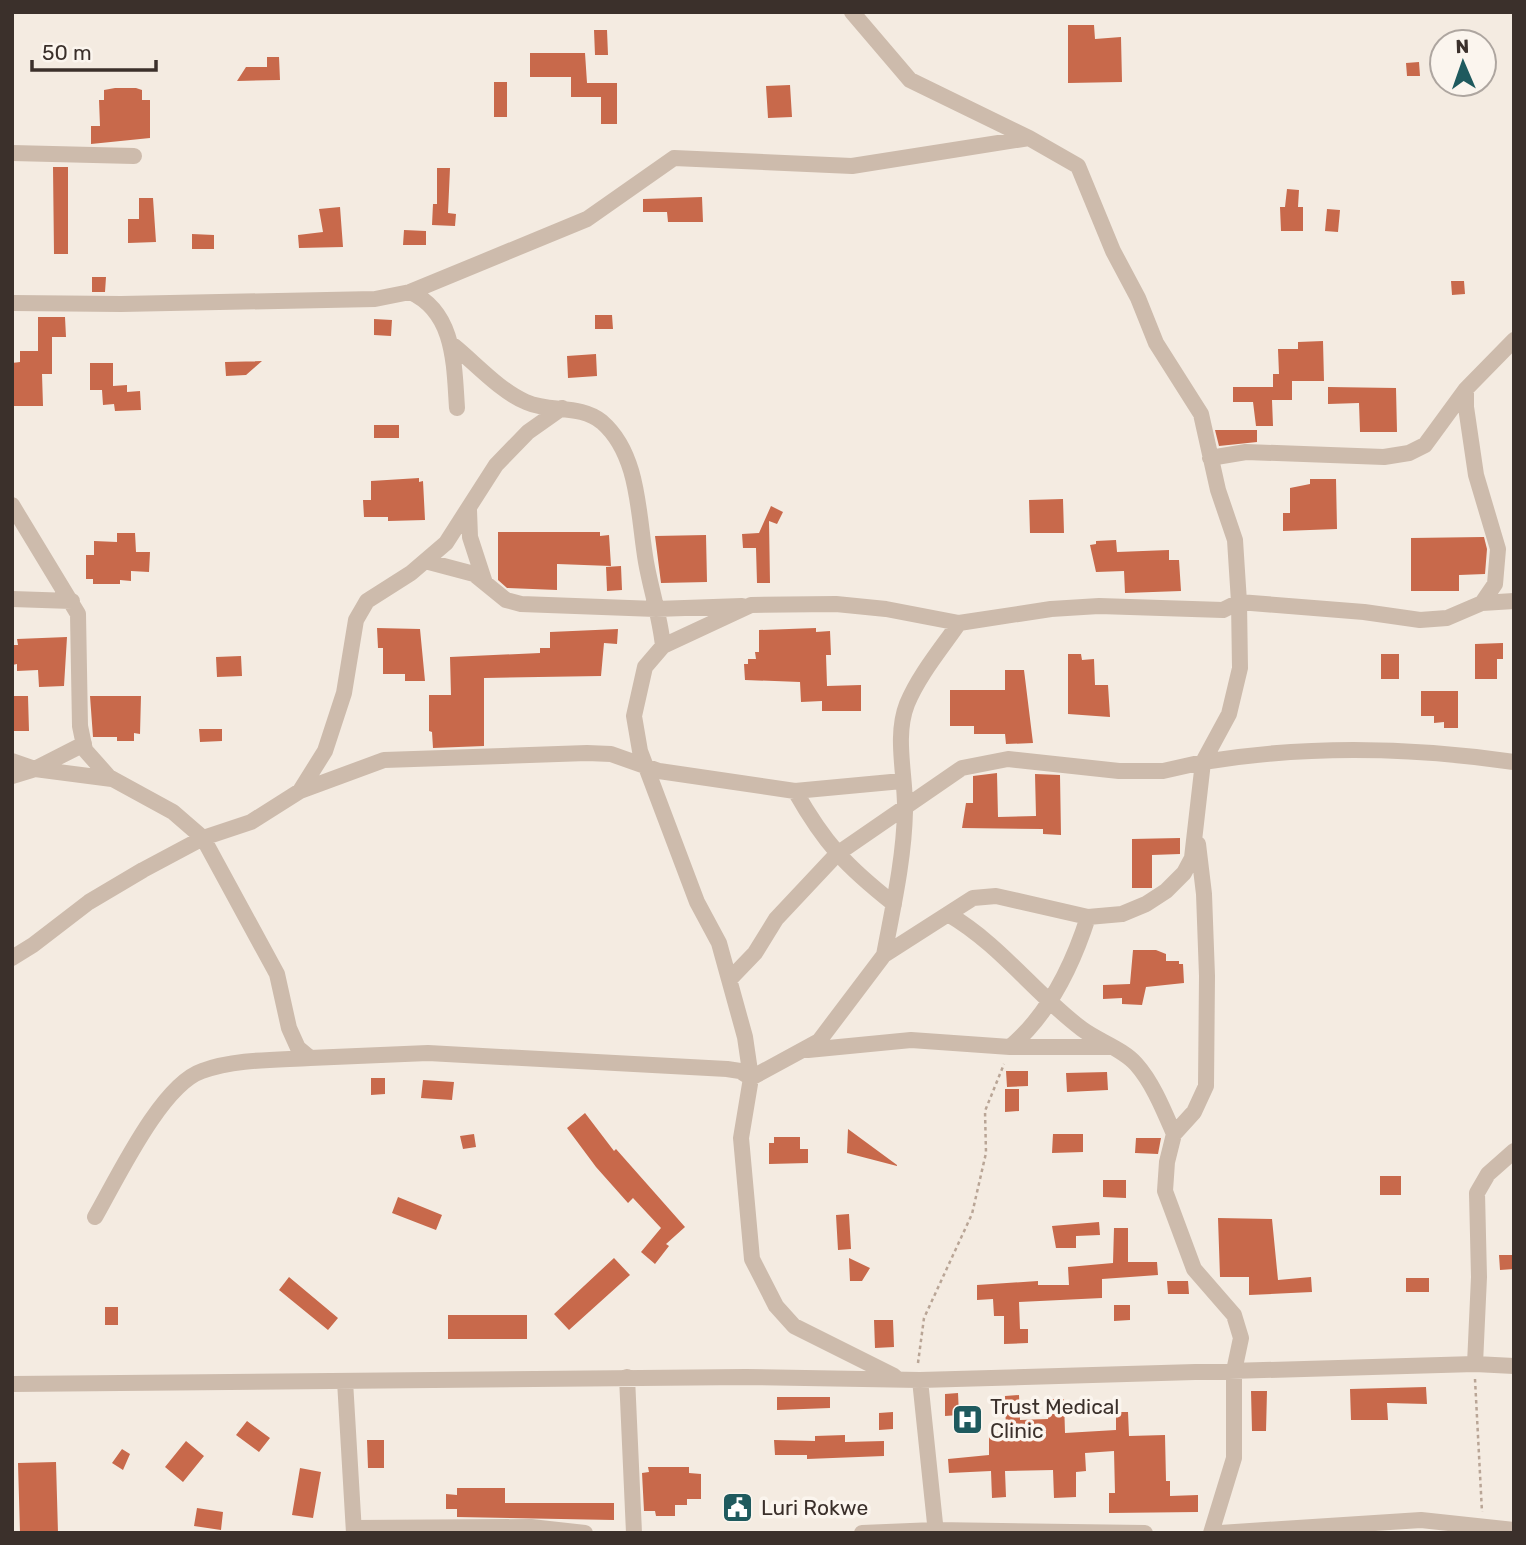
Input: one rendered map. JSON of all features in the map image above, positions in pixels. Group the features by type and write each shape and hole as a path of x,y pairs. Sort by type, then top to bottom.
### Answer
{"street":[{"path":"751,1077 819,1041 884,955 973,898 996,896 1088,917 1122,914 1146,904 1166,891 1184,873 1192,858 1203,762 1229,714 1240,668 1235,540 1210,458 1204,421 1156,343 1138,298 1113,251 1078,166 1029,138 910,80 852,12"},
{"path":"12,303 121,304 375,299 411,292 587,219 674,158 852,166 1029,138"},
{"path":"12,153 134,156"},
{"path":"411,292 428,300 440,319 455,369 457,408"},
{"path":"1210,458 1246,452 1384,457 1409,453 1425,446 1466,389 1514,340"},
{"path":"454,346 522,401 539,408 562,408 601,421 630,466 663,646"},
{"path":"1466,389 1476,475 1498,549 1495,584 1482,603"},
{"path":"300,791 325,751 344,693 356,620 367,601 446,543 496,466 528,432 562,408"},
{"path":"12,505 78,614 80,726 85,750 112,779 173,812 203,838 277,974 289,1028 298,1048 310,1058"},
{"path":"469,510 470,537 485,583"},
{"path":"425,561 474,574 506,600 522,604 656,609 836,604 886,609 959,623 1099,606 1223,610 1239,602 1364,612 1420,620 1447,618 1482,603 1514,601"},
{"path":"12,600 72,601"},
{"path":"751,606 663,646 645,667 634,716 640,751 649,768 697,902 719,943 730,979 751,1077 741,1138 751,1259 776,1306 794,1326 900,1378"},
{"path":"884,955 894,904 905,809 901,730 906,706 923,674 959,623"},
{"path":"12,776 35,769 84,744"},
{"path":"730,979 755,953 776,919 837,854 866,831 905,809 962,768 984,762 1041,761 1119,771 1163,771 1269,751 1357,749 1425,752 1514,762"},
{"path":"12,958 33,946 89,902 203,838 251,822 300,791 384,760 599,754 630,759 649,768 795,791 902,781"},
{"path":"12,761 35,769 112,779"},
{"path":"795,791 819,834 851,870 894,904"},
{"path":"1196,834 1204,894 1206,1086 1194,1112 1174,1134 1167,1162 1165,1191 1194,1269 1234,1315 1241,1338 1234,1371 1234,1458 1211,1533"},
{"path":"948,914 987,939 1049,1002 1133,1061 1143,1072 1174,1134"},
{"path":"1010,1047 1031,1029 1049,1002 1088,917"},
{"path":"802,1052 836,1045 911,1040 1010,1047 1110,1047"},
{"path":"95,1217 124,1166 178,1084 202,1071 249,1062 428,1053 727,1069 740,1071 751,1077"},
{"path":"1475,1364 1479,1277 1477,1193 1488,1174 1514,1151"},
{"path":"12,1384 627,1377 920,1380 1475,1364 1514,1366"},
{"path":"627,1377 634,1533"},
{"path":"920,1380 936,1532"},
{"path":"345,1381 354,1531 531,1528 585,1533"},
{"path":"1220,1533 1421,1520 1514,1530"},
{"path":"862,1533 1144,1533"}],"path":[{"path":"920,1380 918,1354 925,1318 972,1214 986,1153 985,1111 1010,1047"},
{"path":"1475,1364 1483,1528"}],"building":[{"path":"1068,25 1094,25 1095,39 1121,37 1122,82 1068,83"},
{"path":"594,30 607,30 608,55 595,55"},
{"path":"530,53 585,53 587,83 617,83 617,124 601,124 601,97 571,97 571,77 530,77"},
{"path":"267,57 279,57 280,80 237,81 246,67 267,67"},
{"path":"1419,62 1420,76 1407,76 1406,63"},
{"path":"494,82 507,82 507,117 494,117"},
{"path":"790,85 792,117 768,118 766,86"},
{"path":"104,90 142,90 142,100 150,100 150,138 91,144 91,126 100,126 99,100 104,100"},
{"path":"53,167 68,167 68,254 54,254"},
{"path":"437,168 450,168 448,213 456,214 455,226 432,225 433,204 437,204"},
{"path":"1287,189 1299,190 1298,207 1303,207 1303,231 1281,231 1280,207 1285,207"},
{"path":"702,197 703,222 668,222 667,212 643,212 643,199"},
{"path":"139,198 153,198 156,242 128,243 128,219 139,219"},
{"path":"340,207 343,247 299,248 298,235 323,232 319,209"},
{"path":"1327,209 1340,210 1338,232 1325,231"},
{"path":"404,230 426,231 426,245 403,245"},
{"path":"192,234 214,235 214,249 192,249"},
{"path":"92,277 106,277 105,292 92,292"},
{"path":"1451,281 1464,281 1465,294 1452,295"},
{"path":"595,315 612,315 613,329 595,329"},
{"path":"38,317 65,317 66,337 52,337 52,374 42,374 43,406 12,406 12,363 20,362 20,351 38,351"},
{"path":"374,319 392,320 391,336 374,335"},
{"path":"1323,341 1324,381 1292,381 1292,400 1272,400 1273,426 1256,426 1253,402 1233,402 1233,387 1273,387 1273,374 1279,374 1278,349 1298,349 1298,342"},
{"path":"596,354 597,376 568,378 567,356"},
{"path":"262,361 246,375 226,376 225,362"},
{"path":"90,363 113,363 113,386 127,385 127,392 140,391 141,410 115,411 114,404 103,405 102,390 90,390"},
{"path":"1328,387 1396,388 1397,432 1360,432 1359,403 1328,404"},
{"path":"374,425 399,425 399,438 374,438"},
{"path":"1215,430 1257,430 1257,442 1219,446"},
{"path":"419,478 419,482 423,481 425,520 388,521 388,517 364,517 363,500 371,500 371,481"},
{"path":"1310,479 1336,479 1337,529 1283,531 1283,513 1290,513 1290,488 1310,484"},
{"path":"1063,499 1064,533 1030,533 1029,500"},
{"path":"771,506 783,512 777,524 769,521 770,583 757,583 756,548 743,548 742,534 759,533"},
{"path":"498,532 600,532 600,536 609,535 611,566 557,564 557,590 507,588 498,580"},
{"path":"117,533 135,533 136,552 150,552 149,572 131,571 131,581 120,580 120,584 93,584 93,579 86,579 86,555 94,555 94,541 117,542"},
{"path":"706,535 707,582 661,583 655,536"},
{"path":"1484,537 1487,549 1485,574 1459,575 1459,591 1411,591 1411,538"},
{"path":"1116,540 1117,552 1169,550 1169,560 1179,560 1181,591 1125,593 1124,571 1096,572 1090,545 1096,544 1096,541"},
{"path":"621,566 622,590 607,591 606,567"},
{"path":"377,628 420,629 425,681 405,681 405,674 383,674 383,648 378,648"},
{"path":"816,628 816,632 830,631 831,655 826,655 827,686 861,685 861,711 822,711 822,701 801,702 800,682 745,680 744,664 748,664 748,659 756,659 755,652 759,652 759,630"},
{"path":"618,629 617,644 604,643 601,676 484,678 484,746 433,748 432,732 429,731 429,695 451,695 450,657 540,653 540,648 550,648 550,632"},
{"path":"67,637 64,686 39,687 38,670 17,671 17,664 12,665 12,645 18,645 17,639"},
{"path":"1503,643 1503,659 1497,659 1497,679 1475,679 1475,644"},
{"path":"1068,654 1081,654 1082,660 1094,659 1095,685 1108,685 1110,717 1068,714"},
{"path":"1381,654 1399,654 1399,679 1381,679"},
{"path":"241,656 242,676 217,677 216,657"},
{"path":"1005,670 1024,670 1033,743 1006,744 1005,734 974,734 974,726 950,726 950,690 1005,690"},
{"path":"1421,691 1458,691 1458,728 1444,728 1444,722 1434,723 1434,716 1421,716"},
{"path":"12,696 28,696 29,731 12,731"},
{"path":"90,696 141,696 140,734 134,733 134,741 117,741 117,737 93,737"},
{"path":"199,729 222,729 222,741 200,742"},
{"path":"997,773 998,817 1036,816 1035,774 1060,775 1061,835 1043,834 1043,829 962,828 966,803 973,803 973,776"},
{"path":"1180,838 1180,854 1152,855 1152,888 1132,888 1132,839"},
{"path":"1133,950 1156,950 1166,954 1166,961 1179,961 1179,964 1183,964 1184,983 1146,987 1142,1005 1122,1004 1122,998 1103,999 1103,985 1130,984"},
{"path":"1006,1071 1028,1071 1028,1086 1007,1087"},
{"path":"1107,1072 1108,1090 1067,1092 1066,1073"},
{"path":"371,1078 385,1078 385,1094 371,1095"},
{"path":"423,1080 454,1082 452,1100 421,1098"},
{"path":"1005,1089 1019,1089 1019,1111 1005,1112"},
{"path":"585,1113 614,1151 616,1149 685,1227 666,1244 669,1246 655,1264 641,1252 661,1228 633,1198 628,1203 596,1167 567,1128"},
{"path":"848,1129 897,1165 897,1166 847,1153"},
{"path":"474,1134 476,1147 463,1149 460,1136"},
{"path":"1053,1134 1083,1134 1083,1152 1052,1153"},
{"path":"774,1137 800,1137 800,1149 808,1149 808,1163 769,1164 769,1143 774,1143"},
{"path":"1136,1138 1161,1138 1158,1154 1135,1153"},
{"path":"1380,1176 1401,1176 1401,1195 1380,1195"},
{"path":"1103,1180 1126,1180 1126,1198 1103,1197"},
{"path":"398,1197 442,1215 436,1230 392,1213"},
{"path":"849,1214 851,1249 838,1250 836,1215"},
{"path":"1218,1218 1272,1219 1278,1280 1311,1277 1312,1292 1249,1295 1249,1277 1220,1277"},
{"path":"1099,1222 1100,1235 1076,1236 1076,1248 1056,1248 1052,1226"},
{"path":"1114,1228 1128,1228 1128,1262 1157,1262 1158,1275 1102,1279 1102,1298 1019,1302 1020,1329 1028,1329 1028,1343 1004,1344 1004,1316 994,1316 993,1299 977,1300 977,1285 1038,1281 1038,1285 1069,1285 1068,1267 1113,1263"},
{"path":"1499,1255 1514,1255 1514,1269 1500,1270"},
{"path":"614,1258 630,1275 569,1330 554,1314"},
{"path":"849,1258 870,1268 862,1281 850,1281"},
{"path":"289,1277 338,1318 328,1330 279,1290"},
{"path":"1406,1278 1429,1278 1429,1292 1406,1292"},
{"path":"1167,1281 1188,1281 1189,1294 1168,1294"},
{"path":"1114,1305 1130,1305 1130,1320 1114,1321"},
{"path":"105,1307 118,1307 118,1325 105,1325"},
{"path":"448,1315 527,1315 527,1339 448,1339"},
{"path":"874,1320 893,1320 894,1347 875,1348"},
{"path":"1426,1387 1427,1404 1387,1403 1388,1420 1351,1420 1350,1389"},
{"path":"1251,1391 1267,1391 1266,1431 1252,1431"},
{"path":"958,1393 959,1415 945,1416 945,1394"},
{"path":"1019,1395 1020,1420 1048,1419 1050,1399 1064,1399 1065,1433 1116,1430 1116,1412 1128,1412 1129,1436 1165,1435 1166,1481 1170,1481 1170,1496 1198,1495 1198,1512 1109,1513 1109,1493 1115,1493 1114,1451 1085,1453 1086,1471 1076,1472 1076,1497 1054,1498 1053,1470 1005,1471 1006,1497 992,1498 991,1471 949,1473 948,1459 989,1455 989,1433 1006,1432 1005,1396"},
{"path":"777,1397 830,1397 830,1408 777,1410"},
{"path":"893,1412 893,1429 879,1430 879,1413"},
{"path":"247,1421 270,1438 259,1452 236,1435"},
{"path":"845,1435 845,1442 884,1441 884,1456 807,1459 807,1455 775,1455 774,1440 815,1441 815,1436"},
{"path":"367,1440 384,1440 384,1468 368,1468"},
{"path":"186,1441 204,1456 183,1482 165,1467"},
{"path":"122,1449 130,1454 123,1470 112,1463"},
{"path":"56,1462 58,1533 20,1533 18,1463"},
{"path":"648,1467 689,1467 689,1473 701,1474 701,1499 687,1499 687,1505 675,1505 675,1516 656,1516 655,1511 644,1511 642,1473 649,1472"},
{"path":"300,1468 321,1472 313,1518 292,1515"},
{"path":"457,1488 505,1488 505,1503 614,1503 614,1520 457,1517 457,1509 446,1509 446,1494 457,1495"},
{"path":"197,1508 223,1512 221,1530 194,1526"}],"place":[{"name":"Trust Medical Clinic","path":"967,1419"},
{"name":"Luri Rokwe","path":"738,1508"}]}
